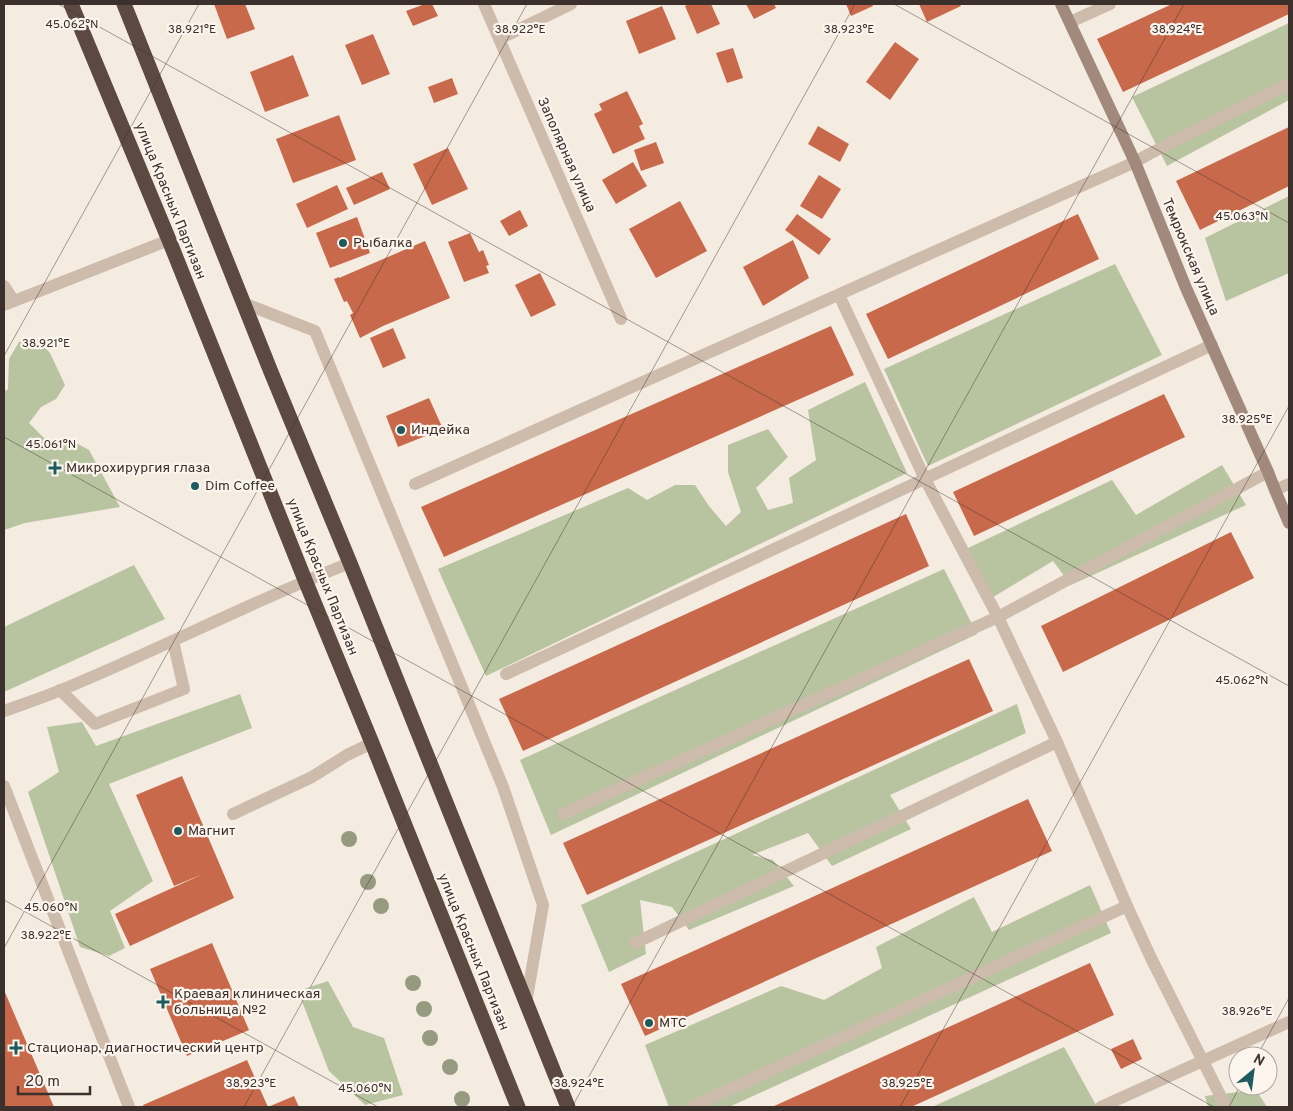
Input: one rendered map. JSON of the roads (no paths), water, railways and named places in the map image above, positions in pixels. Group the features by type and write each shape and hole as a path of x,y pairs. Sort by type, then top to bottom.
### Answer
{"highway":[{"name":"улица Красных Партизан","path":"71,4 518,1107"},
{"path":"124,4 568,1107"}],"street":[{"name":"Заполярная улица","path":"484,4 621,319"},
{"path":"499,40 571,4"},
{"name":"Темрюкская улица","path":"1061,4 1135,162 1186,288 1289,523"},
{"path":"1070,22 1110,4"},
{"path":"416,484 1135,162 1289,84"},
{"path":"4,286 9,303 168,240"},
{"path":"839,295 925,479 998,617 1057,742 1151,958 1226,1107"},
{"path":"243,303 314,330 504,787 543,905 526,1003"},
{"path":"506,674 1212,345"},
{"path":"564,814 998,617 1268,472"},
{"path":"1275,490 1289,484"},
{"path":"4,711 60,690 173,641 305,580 350,562"},
{"path":"60,690 95,724 184,689 173,641"},
{"path":"635,943 1057,742"},
{"path":"233,814 312,777 347,755 372,743"},
{"path":"4,786 7,803 129,1107"},
{"path":"691,1107 1127,906"},
{"path":"1101,1107 1289,1022"}],"place":[{"name":"Рыбалка","path":"343,243"},
{"name":"Индейка","path":"401,430"},
{"name":"Микрохирургия глаза","path":"55,468"},
{"name":"Dim Coffee","path":"195,486"},
{"name":"Магнит","path":"178,831"},
{"name":"Краевая клиническая больница №2","path":"163,1002"},
{"name":"МТС","path":"649,1023"},
{"name":"Стационар, диагностический центр","path":"16,1048"}]}
